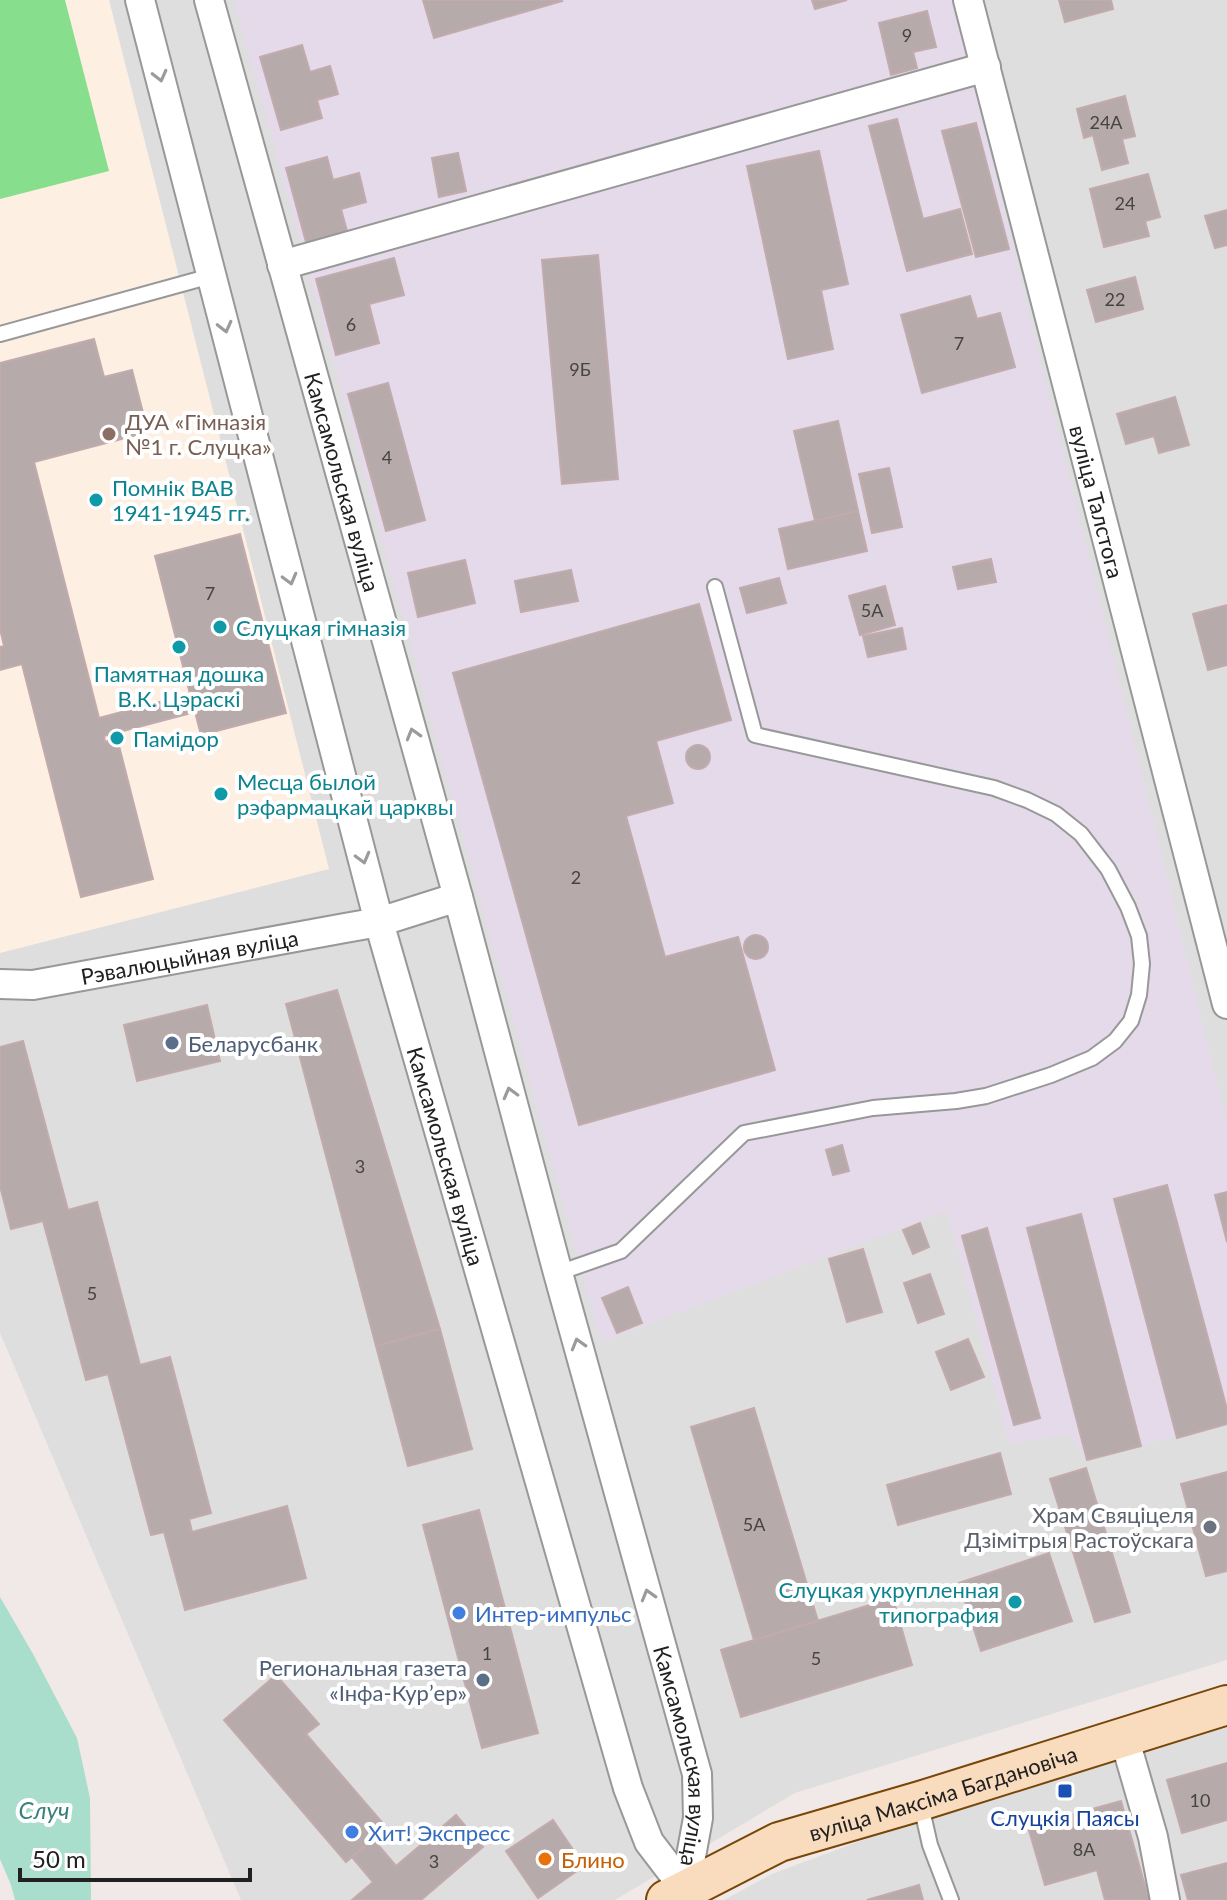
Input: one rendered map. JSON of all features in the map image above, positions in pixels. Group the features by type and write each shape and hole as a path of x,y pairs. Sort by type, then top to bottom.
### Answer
{"main road":[{"name":"вуліца Максіма Багдановіча","path":"680,1896 779,1842 1227,1705"}],"street":[{"name":"Камсамольская вуліца","path":"140,0 379,922 628,1788 649,1842 680,1896"},
{"name":"Камсамольская вуліца","path":"209,0 697,1774 698,1818 680,1896"},
{"name":"вуліца Талстога","path":"968,0 1227,1004"},
{"path":"282,265 986,67"},
{"name":"Рэвалюцыйная вуліца","path":"0,984 33,985 379,922 458,897"},
{"path":"1124,1737 1153,1837 1165,1900"}],"lane":[{"path":"0,334 211,276"},
{"path":"558,1273 621,1251 744,1133 873,1108 986,1096 1051,1075 1092,1058 1115,1041 1131,1021 1139,995 1142,964 1139,936 1128,907 1108,869 1081,834 1056,814 994,788 755,735 715,587"},
{"path":"920,1801 930,1845 951,1900"}],"shaded area":[{"path":"0,0 1227,0 1227,1660 795,1793 615,1900 241,1900 0,1333"},
{"name":"ДУА «Гімназія №1 г. Слуцка»","path":"0,0 109,0 329,869 0,953"},
{"path":"234,0 953,0 1227,1123 1227,1422 1087,1460 1068,1434 1009,1444 947,1211 601,1342"},
{"path":"1227,1722 1227,1900 724,1900 772,1874 879,1834"}],"green space":[{"path":"0,0 65,0 109,171 0,199"}],"water":[{"name":"Случ","path":"0,1597 77,1738 90,1798 91,1900 15,1900 0,1859"}],"building":[{"path":"423,0 561,0 562,1 434,38"},
{"path":"812,0 847,0 815,9"},
{"path":"1059,0 1111,0 1113,9 1065,22"},
{"path":"927,11 936,47 913,52 917,68 891,75 879,23"},
{"path":"302,45 310,72 330,66 338,94 317,100 322,118 281,130 260,57"},
{"path":"1125,96 1135,136 1122,139 1128,163 1102,170 1093,135 1084,138 1077,109"},
{"path":"897,119 923,219 960,209 972,254 907,271 869,126"},
{"path":"976,123 1009,249 976,257 942,131"},
{"path":"819,151 848,284 821,290 833,349 788,359 747,166"},
{"path":"458,153 466,191 439,197 432,158"},
{"path":"327,157 333,180 359,173 366,202 341,209 347,231 306,242 286,168"},
{"path":"1148,174 1160,217 1145,221 1149,236 1104,247 1090,189"},
{"path":"1227,210 1227,245 1215,248 1205,216"},
{"path":"598,255 618,479 562,484 542,260"},
{"path":"394,258 404,295 369,304 379,343 336,355 316,279"},
{"path":"1135,277 1143,309 1096,322 1087,290"},
{"path":"970,296 977,319 1000,313 1015,367 922,393 901,315"},
{"path":"94,339 104,377 132,370 148,432 34,462 99,718 190,694 155,556 240,534 286,713 201,735 195,712 104,736 105,742 117,738 153,879 81,897 22,664 0,670 0,647 4,646 0,629 0,363"},
{"path":"388,383 425,520 386,531 348,394"},
{"path":"1175,397 1189,445 1159,453 1154,436 1126,444 1117,414"},
{"path":"838,421 858,511 815,521 794,431"},
{"path":"889,468 902,527 872,533 859,474"},
{"path":"858,511 867,551 788,569 779,529"},
{"path":"991,559 996,582 958,589 953,567"},
{"path":"465,560 475,603 418,617 408,573"},
{"path":"571,570 578,601 521,612 515,581"},
{"path":"779,578 786,603 747,613 740,588"},
{"path":"885,586 895,625 860,635 849,596"},
{"path":"699,604 731,720 656,741 673,803 626,816 665,957 738,937 775,1070 579,1125 453,673"},
{"path":"1227,605 1227,665 1208,670 1193,614"},
{"path":"902,628 906,649 868,657 863,636"},
{"path":"698,745 706,749 710,757 706,765 698,769 690,765 686,757 690,749"},
{"path":"751,935 761,935 768,942 768,952 761,959 751,959 744,952 744,942"},
{"path":"337,990 440,1329 376,1346 286,1004"},
{"name":"Беларусбанк","path":"207,1005 220,1061 137,1081 124,1025"},
{"path":"23,1041 68,1210 97,1202 140,1365 170,1357 211,1513 189,1519 192,1532 287,1506 306,1578 185,1610 164,1532 151,1535 108,1374 86,1380 43,1221 11,1229 0,1186 0,1047"},
{"path":"842,1145 849,1171 833,1175 826,1150"},
{"path":"1167,1185 1227,1409 1227,1424 1177,1438 1114,1199"},
{"path":"1227,1192 1227,1242 1215,1195"},
{"path":"1081,1214 1141,1446 1087,1460 1027,1228"},
{"path":"920,1223 929,1247 913,1254 903,1230"},
{"path":"987,1228 1040,1418 1014,1425 962,1236"},
{"path":"863,1249 882,1312 847,1322 829,1259"},
{"path":"930,1274 944,1314 918,1323 904,1283"},
{"path":"628,1287 642,1323 617,1333 602,1298"},
{"path":"440,1329 472,1449 408,1466 376,1346"},
{"path":"968,1339 984,1377 951,1390 936,1352"},
{"path":"754,1408 818,1621 754,1640 691,1427"},
{"path":"1000,1453 1011,1494 898,1525 887,1485"},
{"path":"1086,1468 1130,1612 1095,1622 1050,1479"},
{"name":"Храм Свяціцеля Дзімітрыя Растоўскага","path":"1227,1472 1227,1571 1206,1576 1181,1484"},
{"path":"479,1510 538,1733 482,1748 423,1525"},
{"name":"Слуцкая укрупленная типография","path":"1049,1553 1072,1621 981,1651 959,1583"},
{"path":"893,1598 912,1665 741,1717 721,1650"},
{"path":"276,1675 319,1724 306,1734 386,1827 346,1862 224,1720"},
{"path":"1227,1763 1227,1820 1182,1833 1167,1780"},
{"path":"1121,1801 1149,1900 1105,1900 1097,1870 1045,1885 1028,1827"},
{"path":"456,1815 483,1847 421,1900 352,1900 373,1882 352,1857 373,1839 396,1866"},
{"name":"Блино","path":"553,1820 584,1866 538,1898 506,1851"},
{"path":"1227,1863 1227,1900 1188,1900 1181,1875"},
{"path":"919,1885 923,1900 867,1900"}],"place":[{"name":"ДУА «Гімназія №1 г. Слуцка»","path":"109,434"},
{"name":"Помнік ВАВ 1941-1945 гг.","path":"96,500"},
{"name":"Слуцкая гімназія","path":"220,627"},
{"name":"Памятная дошка В.К. Цэраскі","path":"179,647"},
{"name":"Памідор","path":"117,738"},
{"name":"Месца былой рэфармацкай царквы","path":"221,794"},
{"name":"Беларусбанк","path":"172,1043"},
{"name":"Храм Свяціцеля Дзімітрыя Растоўскага","path":"1210,1527"},
{"name":"Слуцкая укрупленная типография","path":"1015,1602"},
{"name":"Интер-импульс","path":"459,1613"},
{"name":"Региональная газета «Інфа-Курʼер»","path":"483,1680"},
{"name":"Слуцкія Паясы","path":"1065,1791"},
{"name":"Хит! Экспресс","path":"352,1832"},
{"name":"Блино","path":"545,1859"}]}
